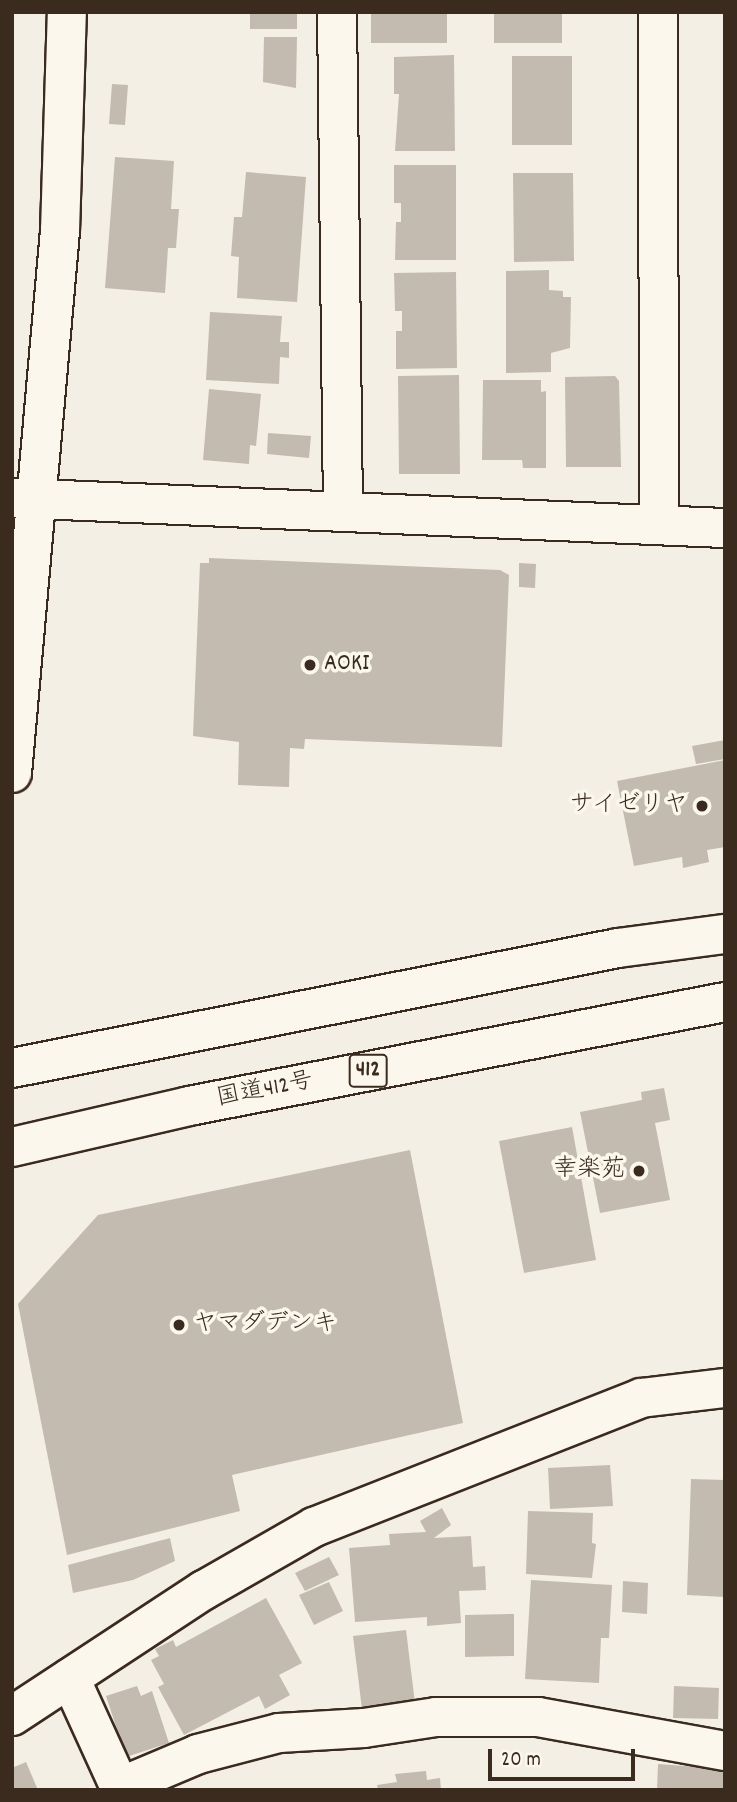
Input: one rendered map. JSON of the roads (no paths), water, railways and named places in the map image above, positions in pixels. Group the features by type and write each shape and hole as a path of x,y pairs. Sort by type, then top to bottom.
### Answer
{"main road":[{"path":"12,773 25,498 60,231 66,12"},
{"path":"337,12 343,512"},
{"path":"658,12 659,524"},
{"path":"25,498 725,528"},
{"path":"12,1068 605,951 725,934"},
{"name":"国道412号","path":"12,1147 189,1106 725,1002"},
{"path":"12,1716 204,1590 314,1527 641,1398 725,1388"},
{"path":"70,1678 121,1789 198,1754 279,1733 364,1728 436,1717 538,1717 725,1751"}],"place":[{"name":"AOKI","path":"310,665"},
{"name":"サイゼリヤ","path":"702,806"},
{"name":"幸楽苑","path":"639,1171"},
{"name":"ヤマダデンキ","path":"179,1325"}]}
